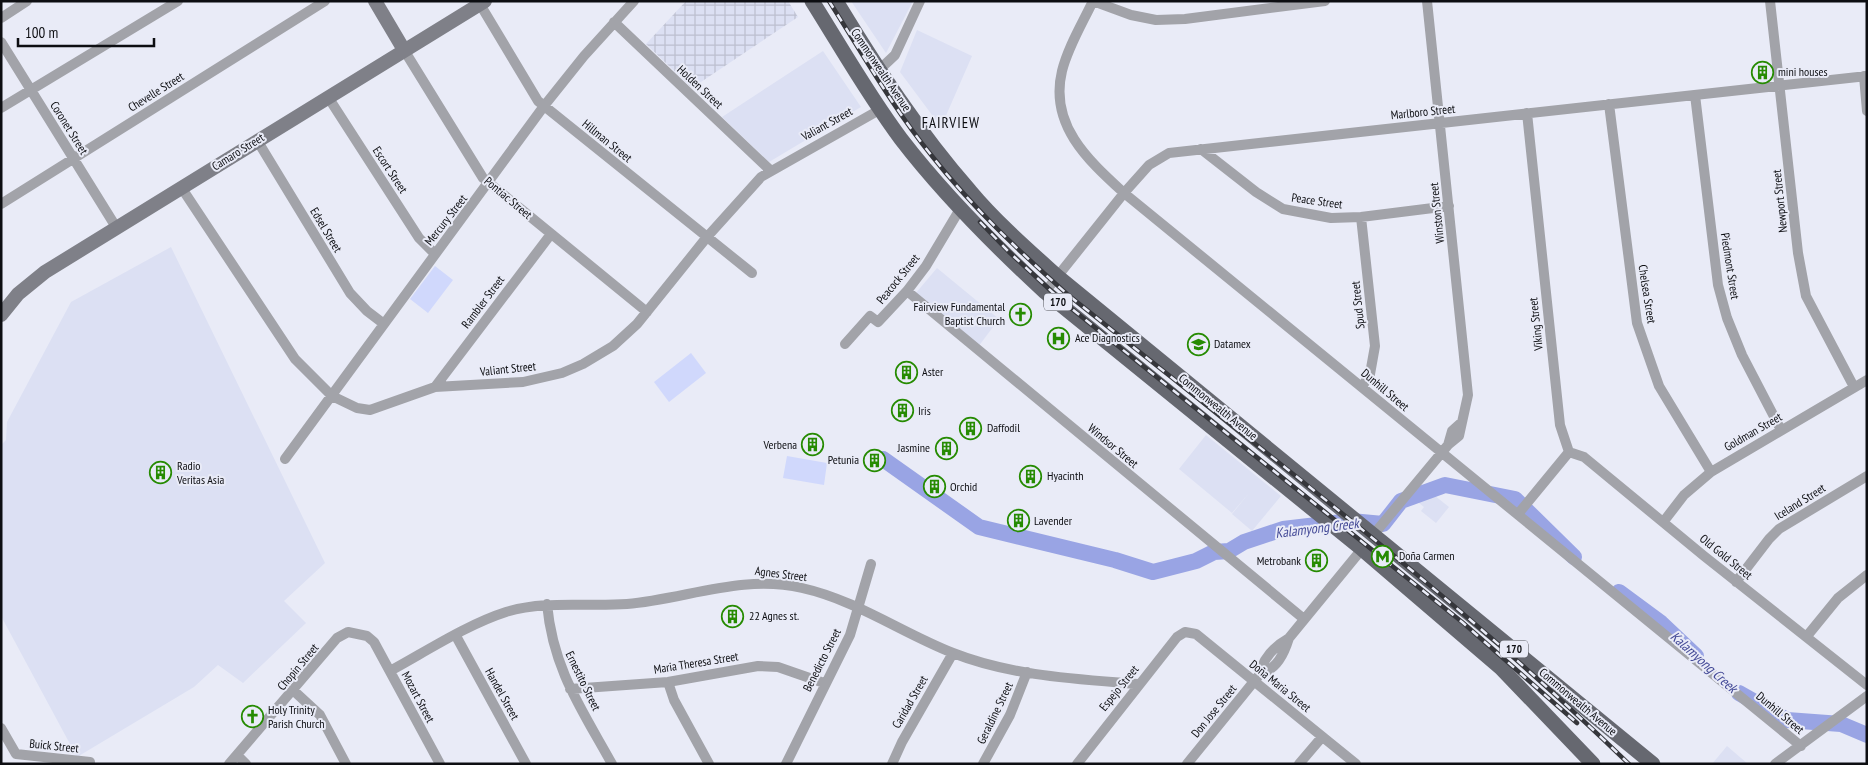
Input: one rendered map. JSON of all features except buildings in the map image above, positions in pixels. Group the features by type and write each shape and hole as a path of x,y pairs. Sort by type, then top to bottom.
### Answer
{"main road":[{"name":"Commonwealth Avenue","path":"812,1 880,109 906,145 960,209 1004,254 1045,292 1362,549 1507,672 1593,764"},
{"name":"Commonwealth Avenue","path":"836,1 879,70 918,126 970,192 1057,276 1653,764"}],"street":[{"path":"1,18 28,1"},
{"path":"1,108 178,1"},
{"name":"Chevelle Street","path":"1,204 325,1"},
{"name":"Pontiac Street","path":"375,1 478,171 489,184 647,312"},
{"name":"Mercury Street","path":"285,460 435,254 489,184 544,106 614,22 634,1"},
{"path":"879,70 895,55 920,1"},
{"path":"1093,1 1131,15 1156,20 1185,19 1324,1"},
{"name":"Dunhill Street","path":"1093,1 1062,72 1062,109 1065,124 1085,156 1124,193 1362,387 1445,449 1518,514 1801,746"},
{"name":"Winston Street","path":"1374,534 1445,449 1452,431 1462,422 1468,394 1427,1"},
{"name":"Newport Street","path":"1770,1 1798,253 1806,296 1854,387"},
{"name":"Camaro Street","path":"1,315 18,294 45,272 481,2"},
{"name":"Hillman Street","path":"481,2 530,90 544,106 752,273"},
{"name":"Holden Street","path":"614,22 770,170"},
{"name":"Coronet Street","path":"1,42 116,227"},
{"path":"1865,76 1867,110"},
{"name":"Marlboro Street","path":"1045,292 1124,193 1149,165 1169,153 1865,76"},
{"name":"Piedmont Street","path":"1695,95 1718,285 1727,318 1742,355 1781,430"},
{"name":"Escort Street","path":"328,97 419,238 435,254"},
{"name":"Chelsea Street","path":"1609,104 1638,323 1659,386 1711,472"},
{"name":"Valiant Street","path":"181,187 295,359 332,396 357,408 370,410 435,386 505,384 562,373 598,356 628,334 743,194 770,170 880,109"},
{"name":"Viking Street","path":"1527,113 1560,425 1569,452"},
{"name":"Edsel Street","path":"258,140 350,293 367,311 384,324"},
{"name":"Peace Street","path":"1200,149 1256,192 1283,209 1331,218 1361,217 1449,206"},
{"name":"Peacock Street","path":"845,344 870,316 878,322 907,291 926,266 960,209"},
{"name":"Spud Street","path":"1361,217 1375,346 1370,374 1362,387"},
{"name":"Rambler Street","path":"435,386 551,234"},
{"name":"Windsor Street","path":"907,291 1304,619"},
{"name":"Goldman Street","path":"1664,521 1684,496 1711,472 1867,380"},
{"path":"1518,514 1569,452"},
{"name":"Old Gold Street","path":"1569,452 1584,457 1736,582 1867,685"},
{"name":"Iceland Street","path":"1736,582 1779,529 1867,476"},
{"name":"Don Jose Street","path":"1187,764 1257,678 1270,671 1285,652 1290,638 1304,619 1362,549"},
{"name":"Benedicto Street","path":"786,764 824,683 850,635 871,564"},
{"path":"1807,636 1838,598 1867,575"},
{"name":"Agnes Street","path":"390,671 504,613 547,604 627,604 748,583 800,588 828,595 953,654 1000,668 1138,684"},
{"name":"Ernestito Street","path":"547,604 553,648 570,689 612,764"},
{"name":"Chopin Street","path":"229,764 294,691 337,638 348,632 367,636 374,642"},
{"name":"Doña Maria Street","path":"1186,632 1196,634 1257,678 1322,737 1356,764"},
{"name":"Espejo Street","path":"1077,764 1138,684 1177,637 1186,632"},
{"name":"Handel Street","path":"456,636 526,764"},
{"name":"Mozart Street","path":"374,642 440,764"},
{"name":"Caridad Street","path":"892,764 902,742 953,654"},
{"name":"Maria Theresa Street","path":"570,689 668,682 758,666 778,667 824,683"},
{"name":"Geraldine Street","path":"983,764 1013,708 1027,672"},
{"path":"668,682 674,700 708,764"},
{"path":"294,691 320,715 346,764"},
{"path":"1775,764 1867,696"},
{"name":"Buick Street","path":"1,728 16,754 90,762"},
{"path":"1300,764 1322,737"},
{"path":"238,756 246,764"}],"shaded area":[{"path":"686,1 788,1 798,17 692,88 646,44"},
{"path":"851,1 913,1 886,53"},
{"path":"917,30 972,56 941,127 900,72"},
{"path":"823,51 861,107 769,162 722,117"},
{"path":"171,247 325,563 284,601 306,623 243,683 218,665 194,687 77,757 1,616 1,445 6,440 7,422 71,302"},
{"path":"435,266 453,280 428,313 410,299"},
{"path":"937,268 999,319 978,347 915,294"},
{"path":"691,353 706,373 669,402 654,382"},
{"path":"1206,435 1281,496 1252,531 1232,514 1249,493 1232,513 1179,469"},
{"path":"787,456 827,463 824,485 783,478"},
{"path":"1425,488 1449,507 1436,523 1421,511 1424,507 1415,500"},
{"path":"1727,746 1748,764 1712,764"}],"waterway":[{"name":"Kalamyong Creek","path":"883,459 979,527 1115,560 1153,572 1196,561 1214,552 1229,551 1244,542 1283,529 1351,521 1383,524 1401,501 1445,485 1515,499 1574,557"},
{"name":"Kalamyong Creek","path":"1619,592 1661,623 1696,656"},
{"name":"Kalamyong Creek","path":"1739,693 1787,720 1841,724 1867,735"}],"railway":[{"path":"829,1 878,80 918,138 963,193 1014,245 1067,294 1354,523 1494,640 1629,764"},
{"path":"980,222 1062,301 1462,622 1577,723"}],"place":[{"name":"mini houses","path":"1762,72"},
{"name":"Fairview Fundamental Baptist Church","path":"1021,314"},
{"name":"Ace Diagnostics","path":"1059,338"},
{"name":"Datamex","path":"1198,344"},
{"name":"Aster","path":"906,372"},
{"name":"Iris","path":"902,411"},
{"name":"Daffodil","path":"971,428"},
{"name":"Verbena","path":"813,445"},
{"name":"Jasmine","path":"946,448"},
{"name":"Petunia","path":"875,460"},
{"name":"Radio Veritas Asia","path":"161,473"},
{"name":"Hyacinth","path":"1031,476"},
{"name":"Orchid","path":"934,487"},
{"name":"Lavender","path":"1018,521"},
{"name":"Doña Carmen","path":"1383,556"},
{"name":"Metrobank","path":"1317,561"},
{"name":"22 Agnes st.","path":"733,616"},
{"name":"Holy Trinity Parish Church","path":"252,717"}],"district":[{"name":"FAIRVIEW","path":"951,123"}]}
